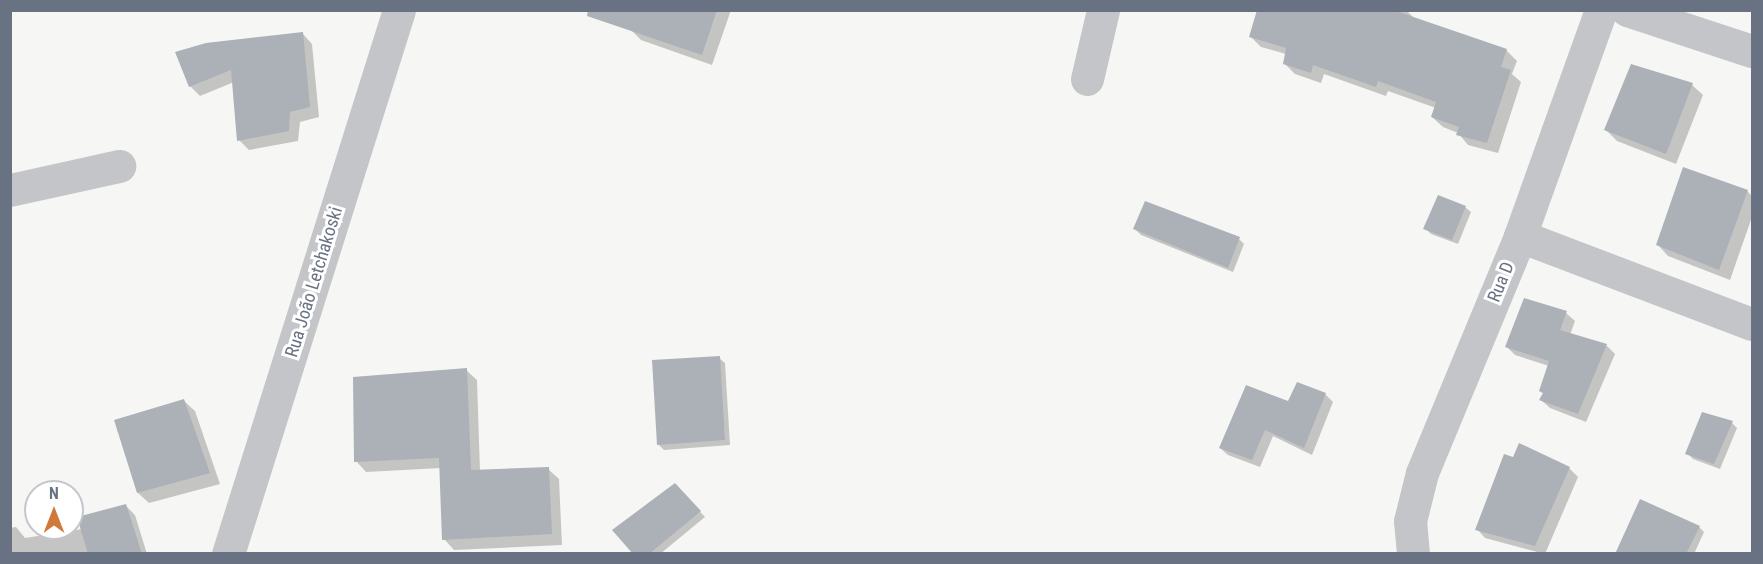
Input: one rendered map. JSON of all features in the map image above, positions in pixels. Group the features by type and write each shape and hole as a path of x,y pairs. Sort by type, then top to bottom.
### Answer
{"street":[{"name":"Rua João Letchakoski","path":"228,554 399,10"},
{"path":"1087,79 1103,10"},
{"name":"Rua D","path":"1413,554 1410,521 1422,473 1520,236 1601,10"},
{"path":"1627,10 1752,51"},
{"path":"10,190 118,166"},
{"path":"1520,236 1752,324"}],"building":[{"path":"588,10 717,10 702,55 587,16"},
{"path":"1257,10 1393,10 1507,49 1501,67 1511,70 1487,143 1456,135 1459,127 1431,117 1436,102 1378,81 1376,87 1313,65 1311,73 1283,64 1286,48 1249,37"},
{"path":"303,32 310,107 290,112 289,131 237,141 231,70 189,87 175,52 206,43"},
{"path":"1631,64 1693,83 1666,154 1604,130"},
{"path":"1683,167 1748,190 1719,270 1656,245"},
{"path":"1438,195 1466,206 1452,240 1423,229"},
{"path":"1145,201 1240,237 1228,268 1133,229"},
{"path":"1524,298 1567,311 1560,330 1607,344 1578,414 1539,400 1543,393 1539,391 1549,361 1505,347"},
{"path":"720,356 725,440 657,445 652,360"},
{"path":"467,368 471,470 549,467 552,534 442,540 439,458 354,462 353,377"},
{"path":"1297,382 1326,393 1304,448 1265,430 1252,460 1219,448 1246,385 1288,401"},
{"path":"184,399 210,473 137,493 114,420"},
{"path":"1702,412 1733,421 1714,464 1685,454"},
{"path":"1519,443 1570,467 1535,546 1475,530 1504,454 1513,457"},
{"path":"675,483 701,511 649,554 633,554 612,530"},
{"path":"1640,499 1700,526 1686,554 1615,554"},
{"path":"126,504 142,554 88,554 84,540 84,515"}]}
